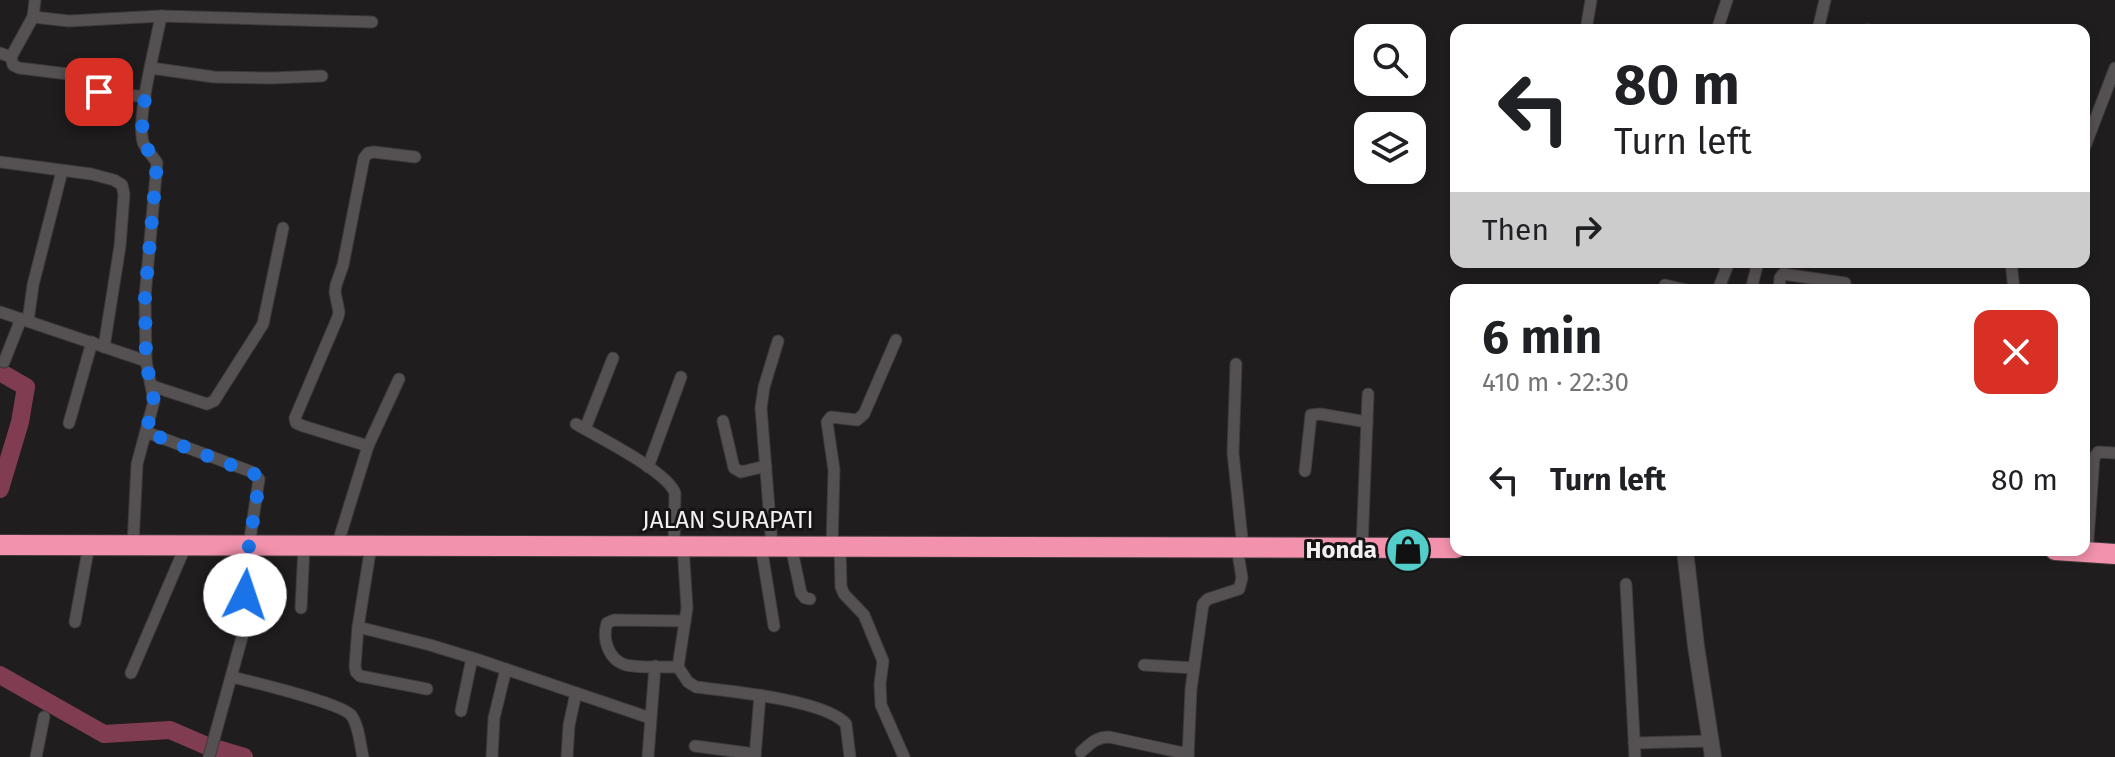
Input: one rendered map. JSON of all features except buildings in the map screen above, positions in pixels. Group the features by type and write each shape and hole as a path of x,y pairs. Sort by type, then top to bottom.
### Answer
{"highway":[{"name":"JALAN SURAPATI","path":"0,545 1450,548"},
{"path":"2090,552 2115,554"}],"main road":[{"path":"1686,556 1712,749"}],"street":[{"path":"35,0 33,17 6,55 13,65 68,74 89,90 145,97"},
{"path":"1587,24 1591,0"},
{"path":"1719,24 1727,0"},
{"path":"1819,24 1825,0"},
{"path":"33,17 69,21 161,16 372,22"},
{"path":"133,545 137,464 154,401 146,361 145,297 158,168 144,144 142,129 161,16"},
{"path":"151,68 214,77 322,76"},
{"path":"2090,133 2115,68"},
{"path":"368,446 303,426 296,423 295,418 338,317 336,285 343,265 364,158 374,152 415,157"},
{"path":"0,162 91,174 114,180 123,187 120,246 98,344 69,423"},
{"path":"4,362 25,320 62,171"},
{"path":"152,386 207,404 214,401 263,324 283,228"},
{"path":"1780,284 1781,275 1787,273 1845,283"},
{"path":"0,312 146,361"},
{"path":"896,340 864,414 857,420 831,417 827,422 834,470 836,547 841,587 864,615 883,661 881,705 904,757"},
{"path":"774,626 775,546 761,408 778,341"},
{"path":"613,358 580,426 672,485 687,608 678,667 688,682 696,687 760,695 830,713 846,724 850,757"},
{"path":"1081,752 1093,741 1109,737 1188,756 1191,689 1203,604 1208,599 1236,591 1242,578 1233,453 1236,364"},
{"path":"648,467 681,377"},
{"path":"337,546 368,446 399,379"},
{"path":"1362,548 1368,394"},
{"path":"1305,471 1311,415 1367,422"},
{"path":"723,421 734,468 741,472 766,466"},
{"path":"146,432 257,475 259,484 249,545 242,637 211,750"},
{"path":"2090,512 2094,458 2101,451 2115,453"},
{"path":"75,622 89,545"},
{"path":"131,673 186,545"},
{"path":"301,608 304,546"},
{"path":"371,546 358,627 355,666 358,674 427,689"},
{"path":"775,546 801,593 810,599"},
{"path":"1626,584 1635,757"},
{"path":"678,667 625,665 613,657 606,644 605,632 607,623 614,620 685,621"},
{"path":"358,627 472,658 650,718"},
{"path":"461,711 472,658"},
{"path":"1144,665 1194,668"},
{"path":"648,757 655,666"},
{"path":"492,757 494,718 506,669"},
{"path":"232,677 345,711 353,719 363,757"},
{"path":"567,757 569,725 576,693"},
{"path":"695,746 755,755 760,695"},
{"path":"36,757 44,717"},
{"path":"1634,743 1712,749"}],"waterway":[{"path":"0,372 26,387 20,422 0,489"},
{"path":"0,675 104,734 170,730 244,757"}],"place":[{"name":"Honda","path":"1408,550"}],"route":[{"path":"99,92 145,97 144,144 157,163 145,297 146,361 154,401 146,432 257,475 259,484 245,595"}]}
